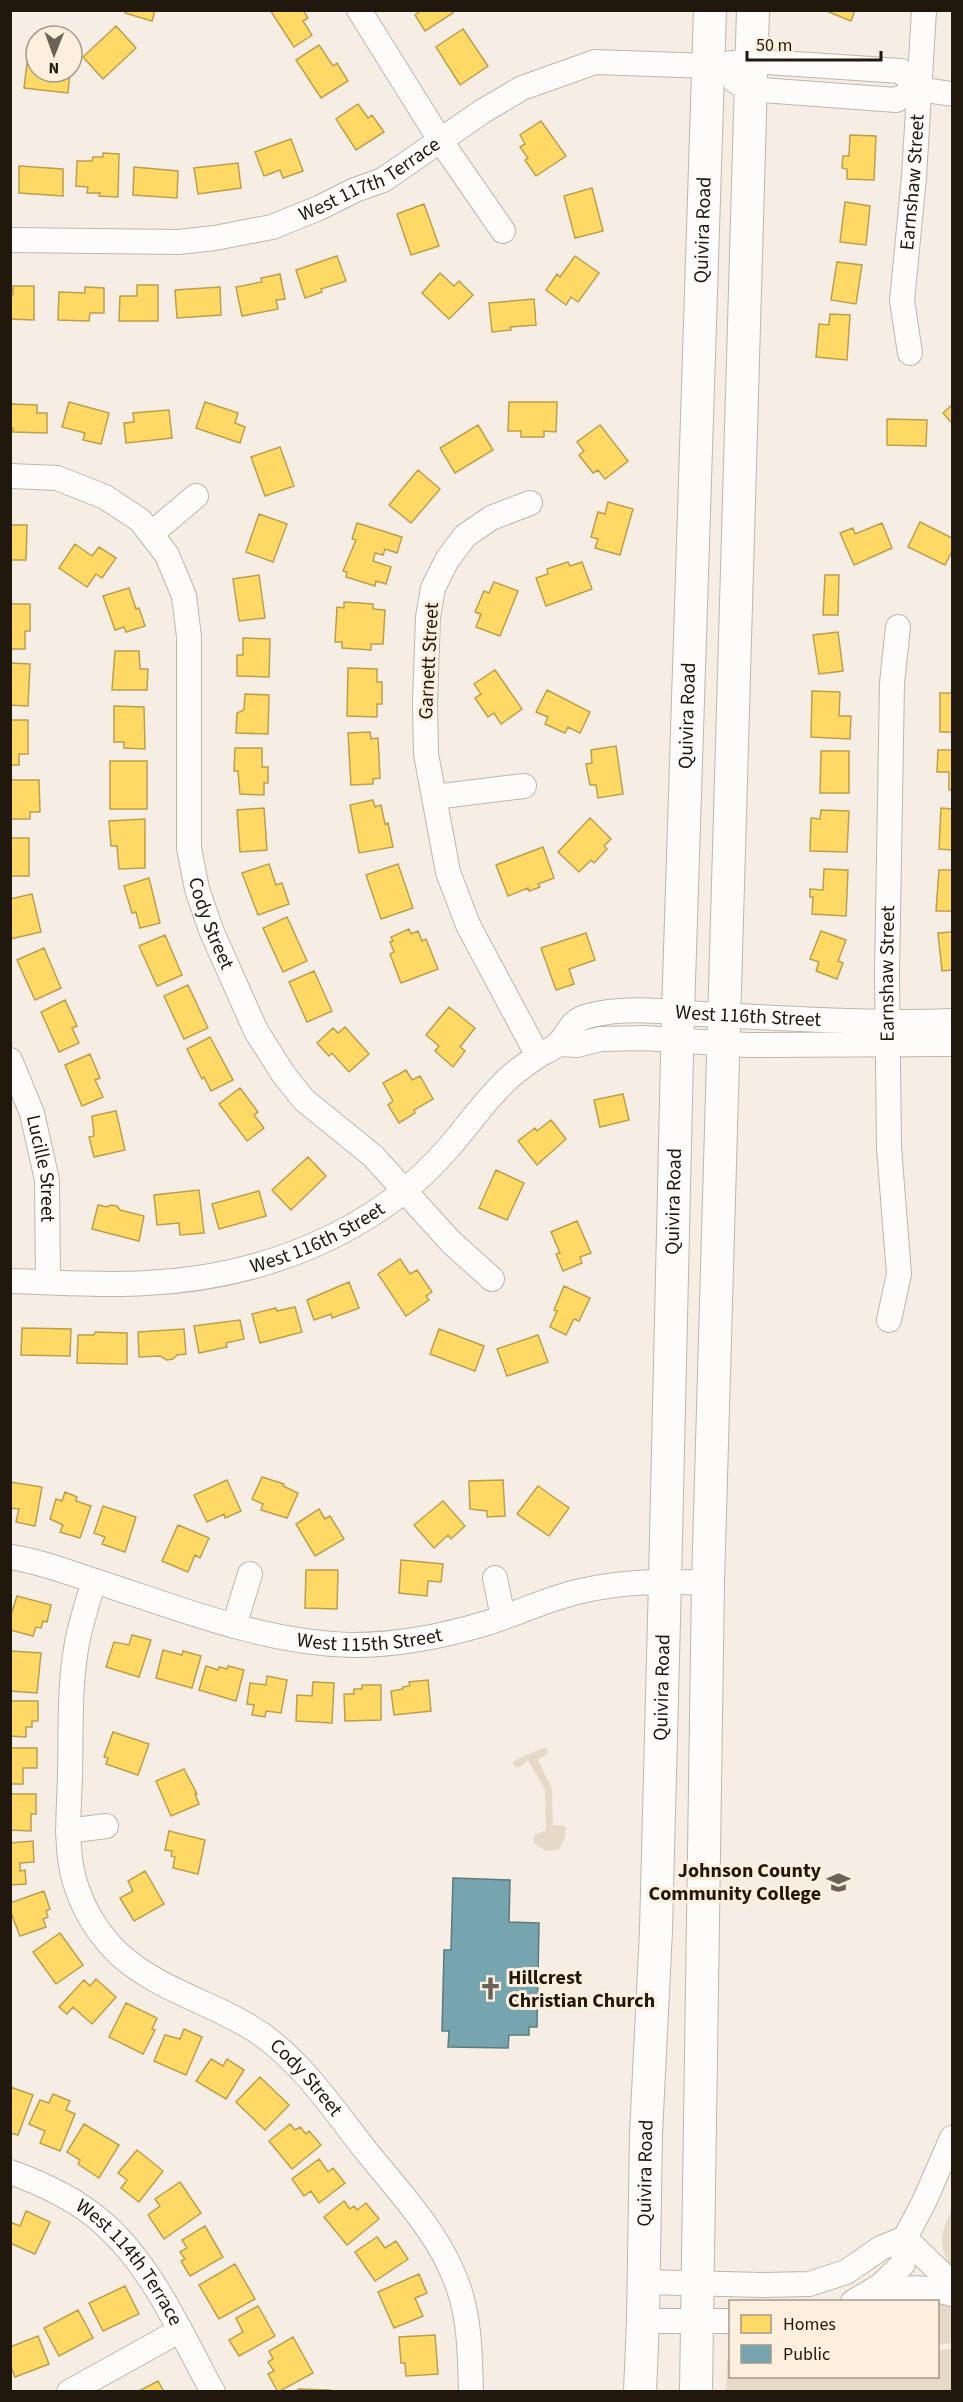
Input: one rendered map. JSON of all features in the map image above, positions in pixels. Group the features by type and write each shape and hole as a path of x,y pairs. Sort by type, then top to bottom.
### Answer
{"main road":[{"name":"Quivira Road","path":"640,2391 644,2321 646,2134 656,1930 678,1026 710,10"},
{"name":"Quivira Road","path":"696,2391 708,1583 722,1029 753,10"}],"street":[{"path":"358,10 440,140 503,231"},
{"name":"Earnshaw Street","path":"910,352 902,301 914,177 924,10"},
{"name":"West 117th Terrace","path":"10,240 178,242 215,238 272,227 383,180 440,140 522,88 595,62 709,66 896,100 918,89 952,94"},
{"name":"Cody Street","path":"10,476 57,478 105,497 140,520 166,555 184,596 189,637 189,848 197,889 211,930 256,1031 284,1075 312,1107 373,1156 451,1242 492,1279"},
{"path":"151,534 196,496"},
{"name":"Garnett Street","path":"530,503 491,518 465,536 447,560 433,588 428,617 426,754 448,872 468,925 548,1050"},
{"name":"Earnshaw Street","path":"889,1320 899,1274 890,1148 888,1046 892,682 898,627"},
{"path":"434,797 524,786"},
{"name":"West 116th Street","path":"722,1029 888,1021 952,1021"},
{"name":"West 116th Street","path":"10,1281 147,1283 214,1275 265,1263 305,1249 343,1232 405,1191 431,1167 499,1087 548,1050 601,1040 644,1038 678,1026 888,1046 952,1044"},
{"name":"Lucille Street","path":"10,1060 33,1113 47,1180 48,1282"},
{"name":"West 115th Street","path":"10,1557 44,1564 234,1626 301,1641 375,1644 437,1636 581,1591 614,1585 666,1581 708,1583"},
{"path":"234,1626 250,1574"},
{"path":"495,1578 503,1617"},
{"name":"Cody Street","path":"94,1581 81,1622 74,1665 68,1831 71,1865 81,1898 107,1941 146,1975 227,2013 277,2047 306,2074 433,2236 452,2270 464,2308 471,2391"},
{"path":"68,1831 106,1826"},
{"path":"858,2298 880,2286 903,2264 905,2238 924,2202 952,2138"},
{"name":"West 114th Terrace","path":"10,2172 45,2186 75,2202 127,2247 147,2274 213,2391"},
{"path":"644,2282 809,2284 846,2272 881,2248 905,2238"},
{"path":"905,2238 940,2272 952,2291"},
{"path":"858,2298 912,2287 931,2287 952,2291"},
{"path":"644,2321 729,2321"},
{"path":"69,2391 179,2331"}],"shaded area":[{"path":"545,1747 547,1754 538,1760 552,1789 553,1825 565,1826 566,1833 558,1850 545,1851 534,1843 534,1835 546,1830 545,1790 528,1760 519,1768 513,1763"},
{"path":"952,2209 952,2268 944,2253 942,2238"},
{"path":"902,2296 929,2300 895,2300"},
{"path":"939,2302 949,2303 952,2306 952,2343 939,2345"},
{"path":"952,2348 952,2391 726,2391 727,2360 729,2360 729,2378 939,2378 939,2350"}],"building: Homes":[{"path":"125,10 155,10 152,21 125,13"},
{"path":"270,10 303,10 308,18 303,21 312,35 294,47"},
{"path":"418,10 452,10 453,13 425,31 415,15 419,12"},
{"path":"824,10 855,10 851,21"},
{"path":"116,26 136,48 103,79 84,56"},
{"path":"463,29 488,66 460,85 436,47"},
{"path":"319,45 333,66 337,63 348,81 321,98 296,60"},
{"path":"24,84 69,84 68,93 24,88"},
{"path":"358,104 368,118 372,115 384,132 356,150 336,119"},
{"path":"541,121 566,156 536,176 525,160 528,158 520,147 525,144 520,135"},
{"path":"850,135 876,136 874,180 847,179 847,169 842,168 843,156 849,156"},
{"path":"291,139 303,171 283,178 280,170 264,176 255,152"},
{"path":"103,153 119,154 118,197 87,193 88,187 76,186 77,161 92,161 93,157 103,157"},
{"path":"238,163 241,188 198,194 194,168"},
{"path":"19,166 63,169 63,196 19,193"},
{"path":"134,167 178,171 177,198 133,195"},
{"path":"592,188 603,231 575,238 564,196"},
{"path":"845,202 870,206 866,245 840,242"},
{"path":"424,204 439,246 411,255 397,214"},
{"path":"337,256 346,281 321,289 322,292 305,298 296,270"},
{"path":"575,256 599,273 578,302 571,297 566,305 546,290 557,274 560,277"},
{"path":"837,262 862,265 856,304 831,300"},
{"path":"440,273 454,286 459,281 473,295 449,319 422,293"},
{"path":"280,274 285,299 276,300 278,309 242,316 236,287 262,282 261,278"},
{"path":"137,285 158,285 158,321 119,321 120,296 137,296"},
{"path":"13,286 34,286 34,320 10,319 10,294 13,294"},
{"path":"85,287 104,288 104,313 90,313 89,321 58,320 59,292 85,293"},
{"path":"220,287 221,315 177,318 175,290"},
{"path":"534,299 536,325 510,327 511,330 492,332 489,303"},
{"path":"830,314 850,315 847,360 816,357 819,324 829,325"},
{"path":"69,402 109,413 101,444 83,440 85,433 62,427"},
{"path":"205,402 238,413 235,423 245,427 240,443 196,428"},
{"path":"509,402 557,402 556,432 544,431 544,437 521,437 521,431 508,431"},
{"path":"10,404 37,405 37,413 47,413 47,433 13,432 13,429 10,429"},
{"path":"952,405 952,423 943,413"},
{"path":"169,410 172,438 126,443 124,423 134,422 133,413"},
{"path":"887,419 927,420 926,446 887,445"},
{"path":"478,425 493,450 455,473 440,448"},
{"path":"600,425 628,461 605,479 598,470 593,473 579,455 584,451 577,442"},
{"path":"280,447 294,486 265,496 251,457"},
{"path":"418,470 440,489 411,523 389,505"},
{"path":"608,502 633,509 620,555 595,548 598,539 591,537 598,512 605,514"},
{"path":"259,514 287,524 273,562 246,552"},
{"path":"920,522 952,538 952,551 945,565 908,547"},
{"path":"357,523 402,537 397,553 385,549 383,555 375,553 373,561 391,567 386,584 376,581 375,586 346,577 347,572 343,571 356,540 352,539"},
{"path":"882,523 892,548 854,565 840,533 853,528 855,534"},
{"path":"10,525 27,525 26,560 10,560"},
{"path":"75,544 92,556 99,547 116,558 102,578 96,574 87,587 59,568"},
{"path":"568,562 570,566 582,562 592,589 546,606 536,578 548,574 547,569"},
{"path":"259,575 265,618 239,621 233,579"},
{"path":"825,575 839,575 838,615 823,615"},
{"path":"494,582 518,591 500,636 476,627 481,614 475,612 484,591 489,593"},
{"path":"129,588 145,626 126,632 124,627 115,630 103,596"},
{"path":"344,602 373,604 373,609 385,610 383,644 371,644 371,650 342,648 342,642 335,642 337,607 344,608"},
{"path":"10,604 30,604 30,631 25,631 25,649 10,649"},
{"path":"838,632 843,671 819,674 813,635"},
{"path":"243,638 270,639 269,677 237,676 237,655 243,655"},
{"path":"115,651 139,651 140,669 148,669 147,690 112,690"},
{"path":"10,663 30,664 28,706 10,705"},
{"path":"348,668 377,669 377,682 382,682 382,704 377,704 377,717 347,716"},
{"path":"495,670 522,709 501,724 494,713 488,717 475,698 481,694 474,684"},
{"path":"547,690 590,712 580,733 568,727 565,733 545,724 548,717 536,712"},
{"path":"812,691 840,692 839,716 851,716 850,739 811,737"},
{"path":"940,693 952,693 952,732 940,732"},
{"path":"245,694 269,695 268,734 236,733 237,713 244,710"},
{"path":"114,706 144,707 145,749 124,748 124,742 114,742"},
{"path":"10,720 28,720 28,754 19,754 19,765 10,765"},
{"path":"370,732 371,739 378,738 380,778 373,779 373,784 351,785 348,733"},
{"path":"616,746 623,794 598,798 596,785 590,785 586,764 592,763 591,750"},
{"path":"235,748 262,748 262,767 268,767 268,783 264,783 264,795 240,794 238,771 234,771"},
{"path":"938,750 952,750 952,790 949,790 949,772 937,772"},
{"path":"821,751 849,751 849,793 820,793"},
{"path":"110,761 147,761 147,809 110,809"},
{"path":"10,780 39,780 40,812 30,812 30,819 10,819"},
{"path":"373,800 375,807 381,805 393,847 359,853 350,805"},
{"path":"264,808 267,850 240,852 237,810"},
{"path":"941,808 952,809 952,850 939,849"},
{"path":"821,810 849,811 847,852 810,851 811,818 820,819"},
{"path":"590,818 611,839 604,846 607,849 594,863 591,860 579,872 558,852"},
{"path":"145,819 145,868 119,869 117,846 111,846 109,821"},
{"path":"10,838 29,838 29,876 10,876"},
{"path":"543,847 554,878 538,884 540,887 529,891 528,888 508,896 496,865"},
{"path":"269,864 276,885 282,883 289,904 258,915 242,873"},
{"path":"398,864 413,908 381,919 366,875"},
{"path":"824,869 848,870 846,916 812,914 813,897 810,897 810,889 823,890"},
{"path":"939,870 952,870 952,911 936,911"},
{"path":"149,878 160,923 140,928 136,912 132,913 124,886"},
{"path":"32,894 41,932 10,939 10,899"},
{"path":"287,917 307,961 283,972 263,928"},
{"path":"409,929 411,934 418,931 422,941 426,939 438,969 401,983 390,954 394,952 390,942 393,941 391,937"},
{"path":"821,931 846,940 838,961 843,963 837,979 816,971 819,962 810,959"},
{"path":"952,932 952,970 942,971 938,933"},
{"path":"586,933 595,960 569,969 574,984 556,990 541,948"},
{"path":"165,935 182,975 157,986 139,946"},
{"path":"44,948 61,988 35,1000 17,960"},
{"path":"314,971 332,1011 307,1022 289,982"},
{"path":"188,985 208,1028 184,1039 164,996"},
{"path":"65,1000 77,1026 72,1028 79,1043 59,1052 41,1012"},
{"path":"449,1007 475,1028 460,1047 465,1051 453,1067 435,1051 439,1046 426,1035"},
{"path":"345,1027 369,1054 349,1072 332,1053 329,1056 317,1043 333,1028 338,1033"},
{"path":"210,1037 233,1080 211,1091 204,1077 202,1079 187,1049"},
{"path":"90,1054 100,1078 95,1080 103,1097 82,1106 65,1065"},
{"path":"406,1070 412,1080 420,1076 433,1099 414,1110 415,1113 399,1123 388,1105 393,1101 383,1083"},
{"path":"240,1088 258,1112 254,1115 264,1128 247,1141 219,1104"},
{"path":"623,1094 629,1120 600,1127 594,1100"},
{"path":"116,1111 125,1150 94,1157 89,1137 94,1136 92,1116"},
{"path":"551,1120 566,1139 537,1165 518,1141 535,1128 537,1131"},
{"path":"308,1157 326,1176 291,1210 272,1190"},
{"path":"496,1170 524,1183 507,1220 479,1208"},
{"path":"199,1190 204,1233 180,1235 179,1223 157,1225 154,1195"},
{"path":"259,1191 266,1216 219,1229 212,1204"},
{"path":"98,1205 117,1206 120,1210 144,1216 139,1241 92,1229"},
{"path":"577,1221 591,1253 580,1257 582,1263 563,1271 556,1254 560,1253 551,1232"},
{"path":"400,1259 410,1274 417,1270 432,1292 426,1296 429,1300 406,1316 378,1274"},
{"path":"349,1282 359,1308 332,1318 331,1314 314,1320 307,1300"},
{"path":"564,1286 590,1298 579,1321 574,1319 566,1335 550,1327"},
{"path":"295,1307 302,1332 260,1343 252,1314 276,1308 277,1311"},
{"path":"240,1320 244,1339 226,1343 227,1347 199,1353 194,1326"},
{"path":"22,1328 71,1329 70,1356 21,1355"},
{"path":"184,1329 186,1354 167,1360 160,1356 139,1357 138,1332"},
{"path":"439,1329 484,1346 475,1371 430,1354"},
{"path":"95,1332 127,1333 127,1364 77,1363 78,1335 94,1335"},
{"path":"538,1335 548,1362 507,1376 497,1349"},
{"path":"262,1477 284,1484 283,1486 298,1493 287,1518 261,1510 263,1504 252,1499"},
{"path":"227,1480 241,1511 225,1518 224,1514 207,1522 194,1495"},
{"path":"503,1480 505,1516 487,1517 487,1511 470,1509 469,1481"},
{"path":"10,1482 42,1487 35,1526 16,1522 19,1509 10,1508"},
{"path":"538,1486 569,1508 549,1536 517,1514"},
{"path":"65,1492 77,1497 76,1501 91,1506 80,1538 60,1532 63,1525 50,1519 56,1499 62,1501"},
{"path":"443,1501 465,1526 451,1539 448,1535 434,1548 414,1525"},
{"path":"103,1506 136,1517 125,1552 102,1544 105,1537 94,1533"},
{"path":"319,1509 325,1519 330,1516 344,1539 315,1556 296,1524"},
{"path":"178,1525 209,1538 200,1558 195,1555 188,1572 162,1561"},
{"path":"401,1560 443,1564 441,1582 428,1581 427,1596 399,1593"},
{"path":"306,1570 338,1570 337,1609 305,1608"},
{"path":"17,1596 51,1605 47,1622 43,1621 41,1628 36,1627 33,1636 10,1630 10,1612 12,1612"},
{"path":"132,1635 151,1640 139,1677 106,1667 114,1642 129,1645"},
{"path":"163,1650 182,1655 183,1651 201,1656 192,1688 156,1678"},
{"path":"10,1651 41,1653 37,1693 10,1691"},
{"path":"206,1666 218,1670 219,1667 227,1669 228,1666 244,1670 236,1701 199,1690"},
{"path":"267,1676 287,1680 281,1713 266,1711 265,1717 252,1715 254,1705 247,1704 250,1683 266,1685"},
{"path":"428,1680 431,1711 394,1715 391,1691 410,1686 409,1682"},
{"path":"313,1682 334,1683 332,1723 296,1721 297,1695 312,1696"},
{"path":"362,1685 381,1685 381,1720 345,1721 344,1694 354,1694 354,1689 362,1689"},
{"path":"10,1701 38,1701 38,1721 32,1721 32,1727 26,1727 26,1737 10,1736"},
{"path":"113,1732 149,1744 138,1775 106,1764 108,1758 104,1757"},
{"path":"10,1748 37,1748 37,1768 23,1768 23,1784 10,1784"},
{"path":"184,1769 197,1794 195,1794 199,1804 171,1816 156,1781"},
{"path":"10,1794 36,1794 36,1814 31,1814 31,1831 10,1830"},
{"path":"169,1831 205,1840 198,1874 173,1868 175,1857 171,1856 172,1851 165,1850"},
{"path":"33,1841 34,1862 20,1863 20,1871 25,1870 26,1884 10,1885 10,1843"},
{"path":"145,1871 164,1904 134,1921 120,1898 133,1891 128,1881"},
{"path":"44,1891 50,1909 46,1911 48,1917 43,1919 46,1927 20,1936 10,1910 10,1903"},
{"path":"60,1933 83,1965 56,1984 33,1952"},
{"path":"96,1979 116,1997 92,2024 73,2007 67,2014 59,2007 84,1980 90,1986"},
{"path":"126,2003 157,2018 152,2029 155,2030 143,2054 109,2037"},
{"path":"184,2029 202,2037 186,2075 154,2061 165,2035 180,2039"},
{"path":"211,2059 223,2066 227,2059 244,2070 226,2099 196,2081"},
{"path":"260,2077 289,2105 265,2130 236,2102"},
{"path":"10,2087 33,2095 18,2135 10,2133"},
{"path":"53,2094 70,2101 66,2110 75,2114 60,2151 40,2143 45,2131 29,2124 40,2100 49,2103"},
{"path":"84,2124 119,2145 99,2178 78,2164 80,2160 67,2152"},
{"path":"290,2124 295,2130 300,2127 306,2134 309,2131 321,2145 292,2169 269,2141"},
{"path":"137,2150 163,2171 139,2202 121,2188 127,2180 118,2173"},
{"path":"319,2159 328,2172 333,2168 345,2183 319,2203 311,2191 304,2196 292,2179"},
{"path":"180,2182 201,2213 164,2239 148,2215 160,2206 155,2199"},
{"path":"344,2201 350,2209 354,2206 357,2210 366,2203 379,2219 347,2245 324,2217"},
{"path":"26,2211 50,2222 35,2254 10,2243 10,2222 20,2226"},
{"path":"205,2226 223,2257 190,2276 181,2261 185,2259 180,2252 187,2248 182,2240"},
{"path":"377,2237 385,2248 396,2241 408,2259 375,2281 355,2252"},
{"path":"235,2264 255,2299 219,2319 199,2285"},
{"path":"419,2274 427,2293 415,2298 423,2316 394,2328 378,2292"},
{"path":"125,2286 139,2314 103,2331 89,2303"},
{"path":"258,2306 275,2336 239,2356 229,2340 243,2332 236,2318"},
{"path":"78,2310 93,2338 59,2356 44,2328"},
{"path":"435,2335 438,2374 406,2376 405,2363 401,2363 399,2337"},
{"path":"38,2336 49,2364 15,2377 10,2364 10,2347"},
{"path":"293,2337 313,2373 278,2392 268,2374 274,2371 268,2362 273,2359 269,2351"},
{"path":"158,2381 164,2392 137,2392"},
{"path":"298,2389 330,2390 330,2392 298,2392"}],"building: Public":[{"name":"Hillcrest Christian Church","path":"453,1878 510,1880 509,1922 539,1923 537,2027 529,2027 529,2035 509,2035 508,2048 448,2047 449,2031 442,2031 444,1950 451,1950"}],"place":[{"name":"Johnson County Community College","path":"839,1883"},
{"name":"Hillcrest Christian Church","path":"490,1989"}]}
